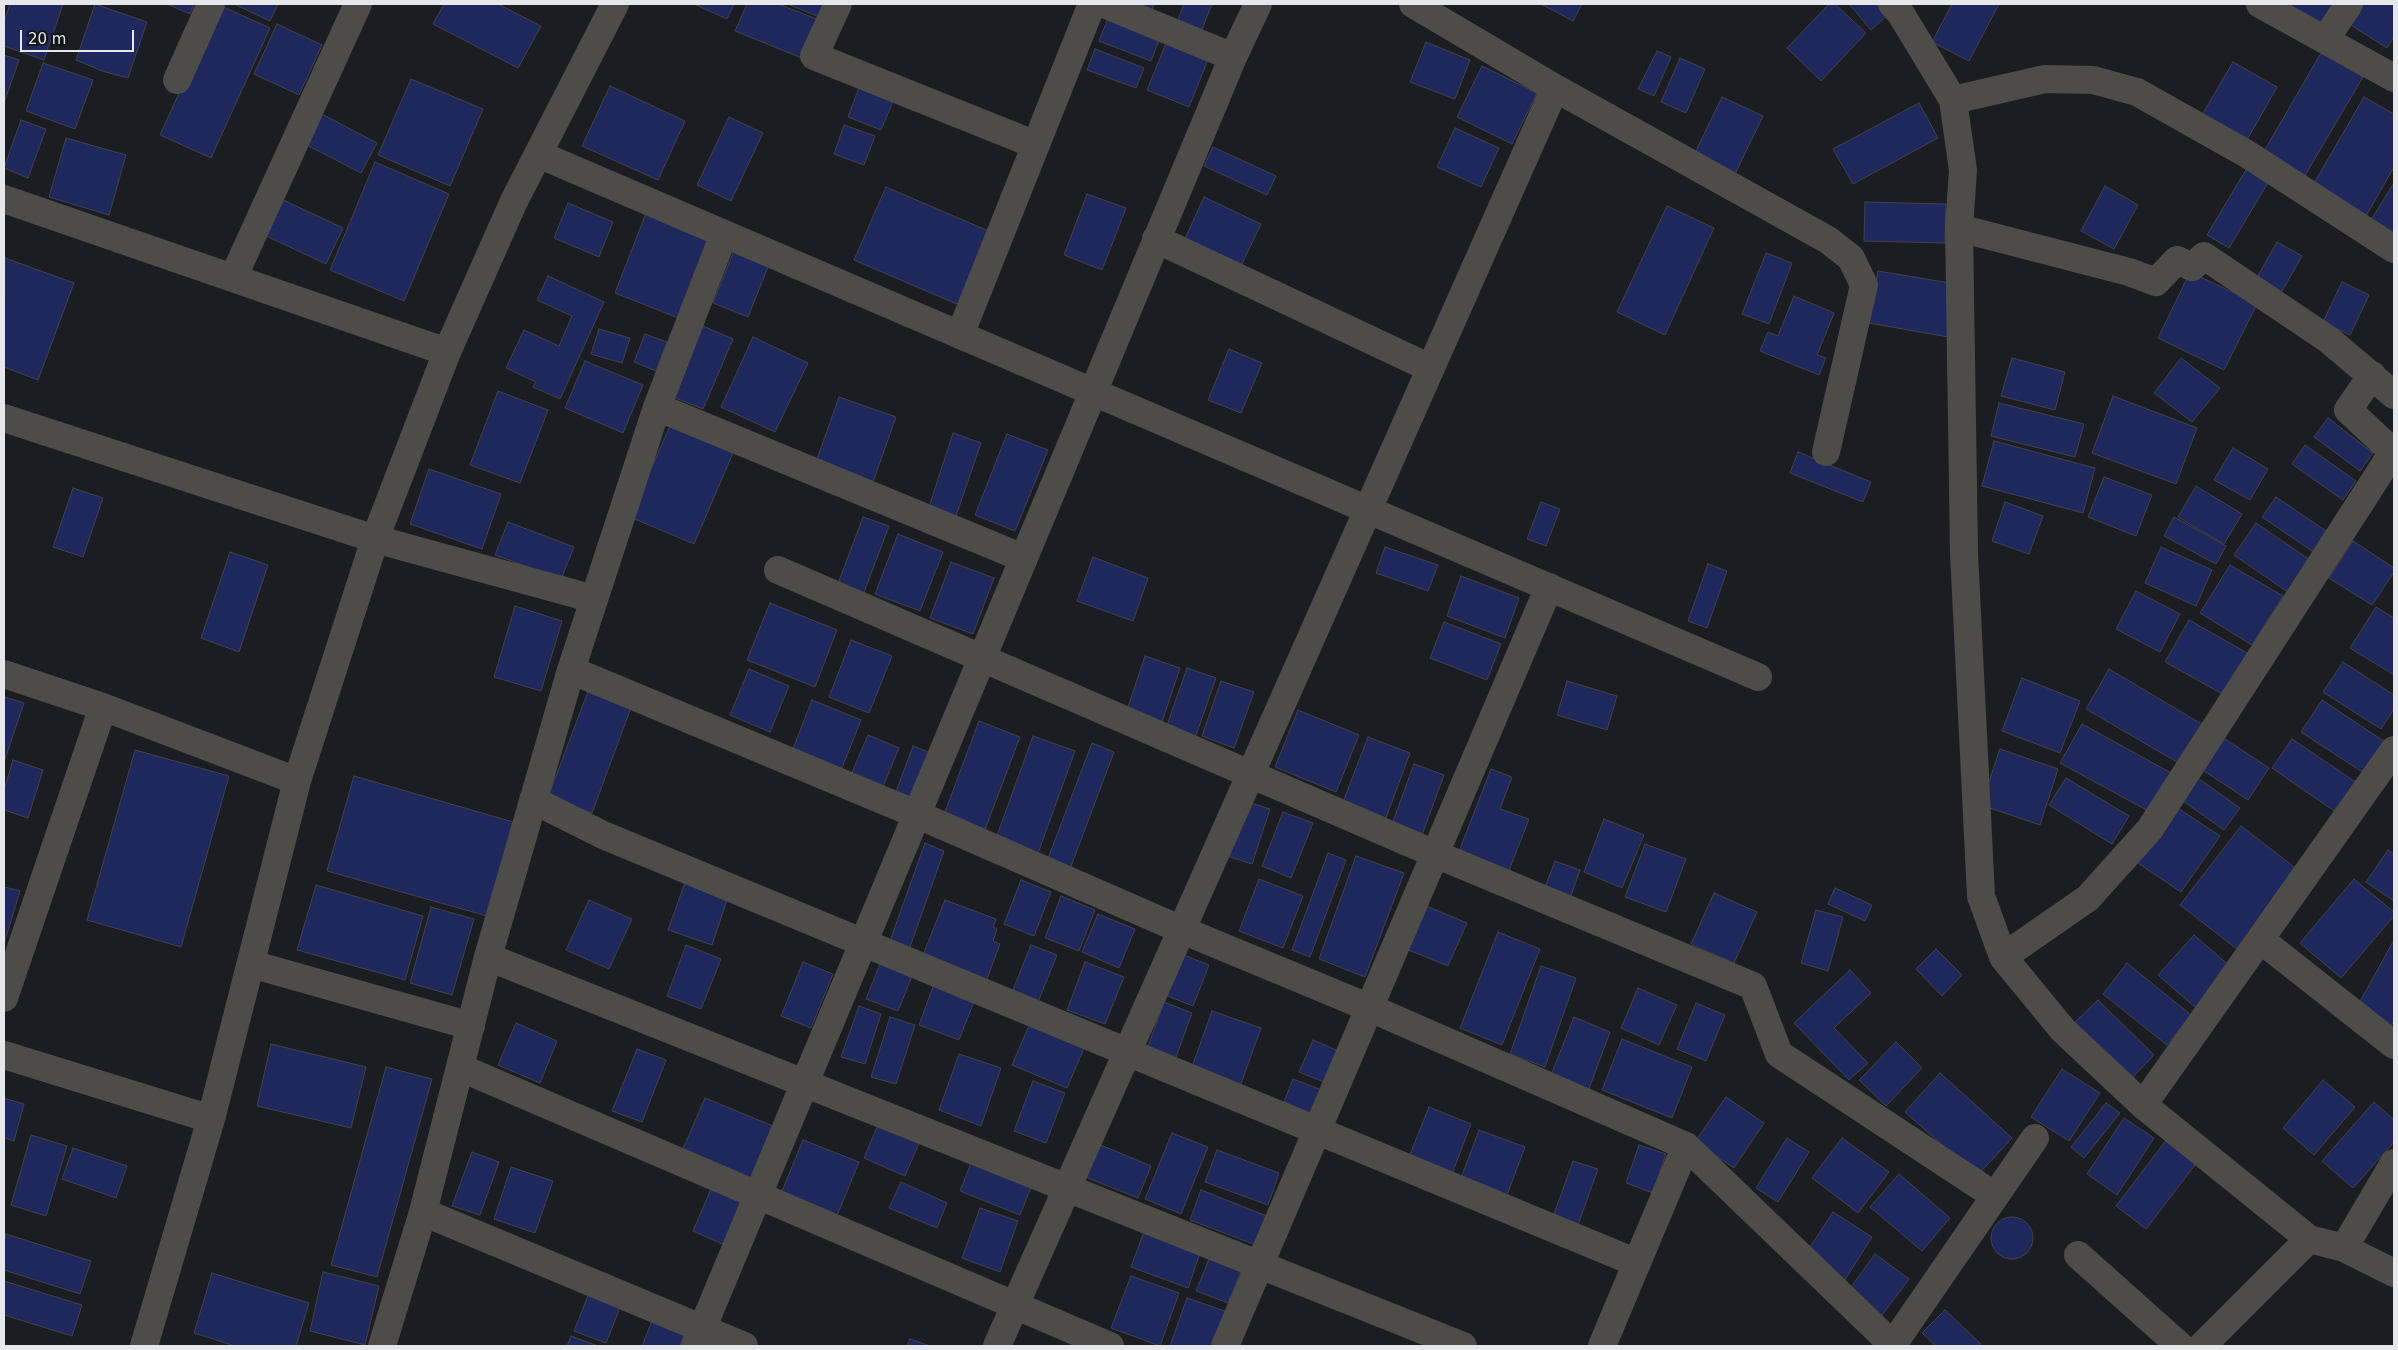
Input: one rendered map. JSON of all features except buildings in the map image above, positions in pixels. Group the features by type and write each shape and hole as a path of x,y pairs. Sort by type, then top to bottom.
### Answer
{"street":[{"path":"177,80 211,4"},
{"path":"233,278 358,4"},
{"path":"144,1346 211,1119 297,781 375,539 447,352 514,201 615,4"},
{"path":"838,4 814,56 1036,145"},
{"path":"960,335 1092,4"},
{"path":"1104,4 1232,57"},
{"path":"699,1338 1156,238 1232,57 1258,4"},
{"path":"1413,4 1555,88 1828,240 1851,258 1864,285 1826,452"},
{"path":"1892,4 1901,14 1953,100 1963,170 1959,228 1964,553 1981,896 2003,957 2063,1030 2143,1105 2309,1239 2344,1248 2394,1273"},
{"path":"2260,4 2394,78"},
{"path":"2325,40 2349,4"},
{"path":"1953,100 2045,79 2093,80 2136,92 2247,154 2394,249"},
{"path":"997,1346 1555,88"},
{"path":"538,154 1758,677"},
{"path":"4,199 447,352"},
{"path":"1959,228 2129,272 2156,282 2177,260 2192,267 2204,256 2329,340 2394,395"},
{"path":"385,1345 461,1068 488,956 571,670 657,407 724,234"},
{"path":"1156,238 1430,368"},
{"path":"2003,957 2088,898 2150,829 2393,452 2348,410 2372,375"},
{"path":"657,407 1023,558"},
{"path":"4,418 375,539 594,599"},
{"path":"778,570 1436,854 1753,986 1779,1054 1995,1196"},
{"path":"1225,1346 1550,587"},
{"path":"571,670 916,814 1182,930 1370,1008 1686,1146 1892,1346 2035,1138"},
{"path":"4,674 104,707 297,781"},
{"path":"4,998 104,707"},
{"path":"2143,1105 2394,750"},
{"path":"533,800 603,835 1637,1263"},
{"path":"2260,940 2394,1046"},
{"path":"488,956 1463,1346"},
{"path":"251,964 471,1026"},
{"path":"4,1055 211,1119"},
{"path":"461,1068 1110,1346"},
{"path":"1602,1346 1686,1146"},
{"path":"2344,1248 2394,1163"},
{"path":"422,1212 699,1338 744,1346"},
{"path":"2202,1346 2309,1239"},
{"path":"2078,1255 2180,1346"}]}
